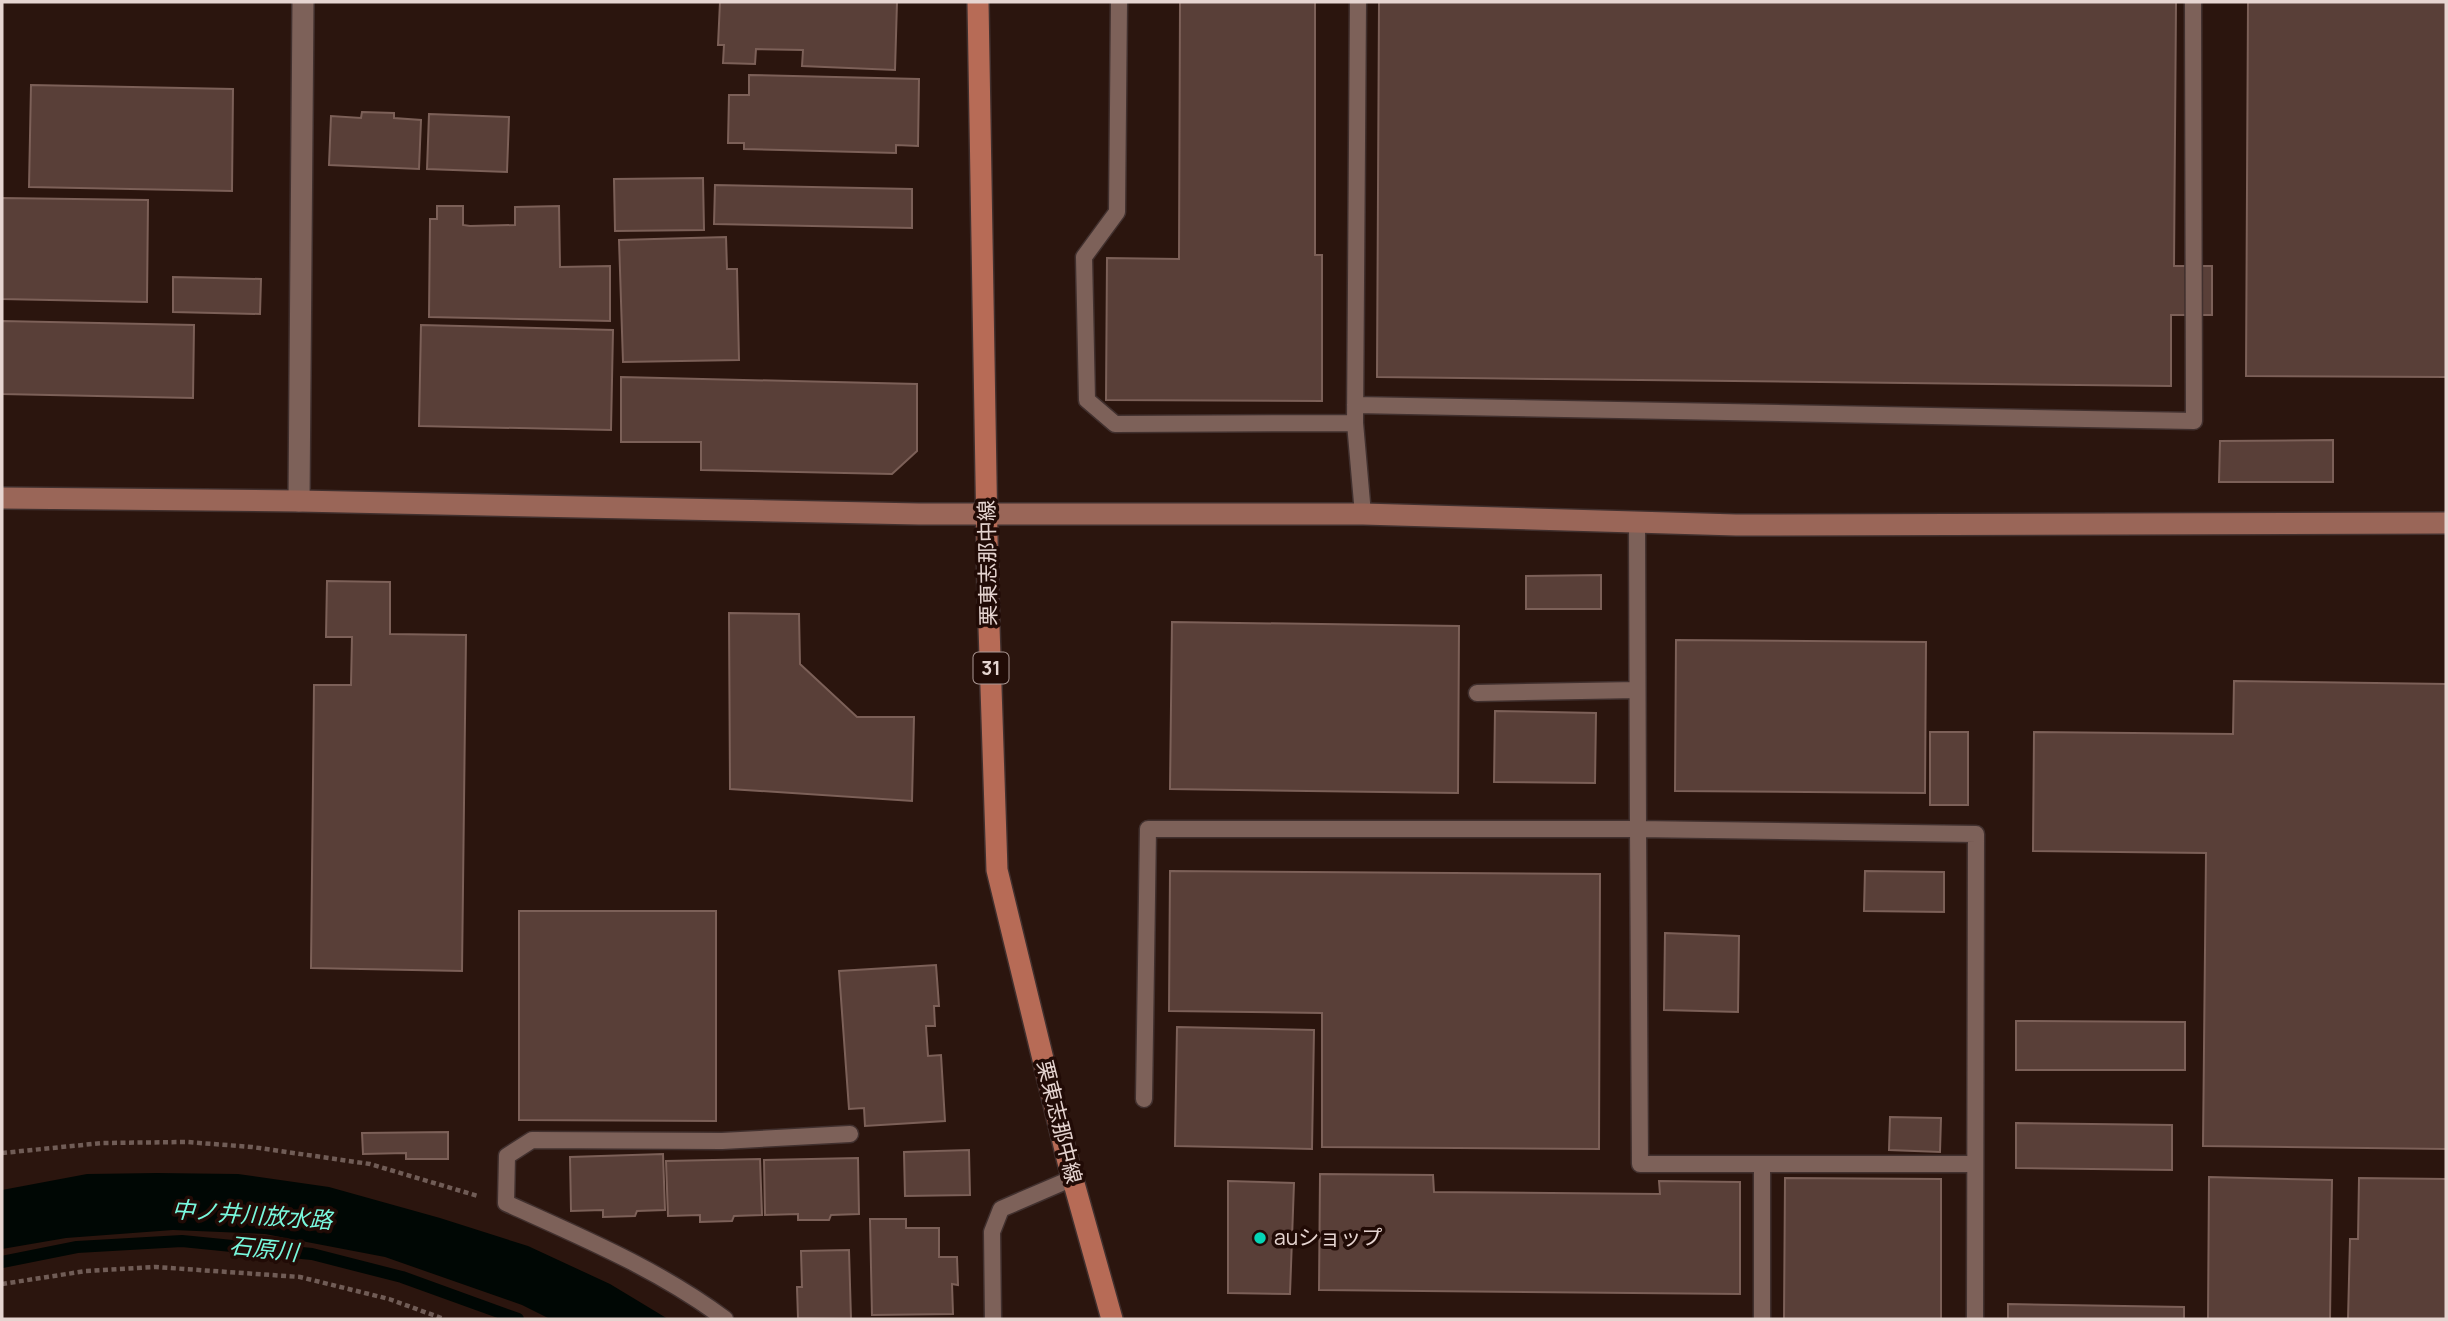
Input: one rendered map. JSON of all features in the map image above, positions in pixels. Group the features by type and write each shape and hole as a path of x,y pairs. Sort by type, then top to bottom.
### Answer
{"main road":[{"name":"栗東志那中線","path":"978,2 987,515 997,870 1073,1178 1112,1319"}],"street":[{"path":"299,501 303,2"},
{"path":"2,498 299,501 987,515 1363,514 1736,525 2446,523"}],"lane":[{"path":"1119,2 1117,212 1084,257 1087,400 1115,424 1355,423"},
{"path":"1358,2 1355,423 1363,514"},
{"path":"1355,405 2194,421 2193,2"},
{"path":"1637,523 1640,1164 1975,1164"},
{"path":"1477,693 1637,690"},
{"path":"1143,1099 1148,829 1638,829 1976,834 1975,1319"},
{"path":"725,1319 624,1256 506,1203 507,1156 532,1140 722,1141 850,1134"},
{"path":"1762,1164 1762,1319"},
{"path":"993,1319 992,1232 1002,1209 1073,1178"}],"path":[{"path":"2,1153 102,1143 187,1143 252,1147 370,1164 506,1203"},
{"path":"2,1284 86,1271 156,1268 300,1277 389,1299 444,1319"}],"water":[{"name":"中ノ井川放水路","path":"87,1174 238,1174 329,1187 440,1218 528,1246 610,1284 668,1319 550,1319 522,1305 385,1257 265,1234 173,1230 66,1238 2,1249 2,1190"}],"building":[{"path":"720,2 897,2 895,70 802,66 803,50 756,49 755,64 723,63 724,45 718,45"},
{"path":"1180,2 1315,2 1315,255 1322,255 1322,401 1106,400 1107,258 1179,259"},
{"path":"1379,2 2176,2 2174,266 2212,266 2212,315 2171,315 2171,386 1377,377"},
{"path":"2248,2 2446,2 2446,377 2246,376"},
{"path":"749,75 919,79 918,146 896,145 896,153 744,149 744,143 728,143 729,95 749,95"},
{"path":"31,85 233,89 232,191 29,187"},
{"path":"362,112 394,113 394,118 421,120 419,169 329,165 331,116 361,118"},
{"path":"429,114 509,117 507,172 427,169"},
{"path":"703,178 704,230 615,231 614,179"},
{"path":"715,185 912,189 912,228 714,224"},
{"path":"2,198 148,200 147,302 2,299"},
{"path":"437,206 463,206 463,225 470,226 515,225 515,207 559,206 560,267 610,266 610,321 429,317 430,219 437,219"},
{"path":"726,237 727,269 737,269 739,360 623,362 619,240"},
{"path":"173,277 261,279 260,314 173,312"},
{"path":"2,321 194,325 193,398 2,394"},
{"path":"421,325 613,330 611,430 419,426"},
{"path":"621,377 917,384 917,451 892,474 701,470 701,442 621,442"},
{"path":"2333,440 2333,482 2219,482 2220,441"},
{"path":"1601,575 1601,609 1526,609 1526,576"},
{"path":"327,581 390,582 390,634 466,635 462,971 311,968 314,685 351,685 352,637 326,637"},
{"path":"729,613 799,614 800,664 857,717 914,717 912,801 730,789"},
{"path":"1172,622 1459,626 1458,793 1170,789"},
{"path":"1676,640 1926,642 1925,793 1675,791"},
{"path":"2234,681 2446,684 2446,1149 2203,1146 2206,853 2033,851 2034,732 2233,734"},
{"path":"1495,711 1596,713 1595,783 1494,782"},
{"path":"1930,732 1968,732 1968,805 1930,805"},
{"path":"1170,871 1600,874 1599,1149 1322,1147 1322,1013 1169,1011"},
{"path":"1865,871 1944,872 1944,912 1864,911"},
{"path":"519,911 716,911 716,1121 519,1120"},
{"path":"1665,933 1739,936 1738,1012 1664,1010"},
{"path":"936,965 939,1006 934,1006 935,1026 926,1026 928,1056 941,1055 945,1121 865,1126 864,1108 849,1109 839,971"},
{"path":"2016,1021 2185,1022 2185,1070 2016,1070"},
{"path":"1177,1027 1314,1030 1312,1149 1175,1146"},
{"path":"1890,1117 1941,1118 1940,1152 1889,1150"},
{"path":"2016,1123 2172,1125 2172,1170 2016,1168"},
{"path":"448,1132 448,1159 406,1159 406,1153 363,1154 362,1133"},
{"path":"969,1150 970,1195 905,1196 904,1152"},
{"path":"663,1154 665,1210 637,1211 635,1216 603,1217 603,1210 571,1211 570,1157"},
{"path":"858,1158 859,1214 831,1215 829,1220 798,1220 798,1214 765,1215 764,1160"},
{"path":"760,1159 762,1215 734,1216 732,1221 700,1222 700,1215 668,1216 666,1161"},
{"path":"1320,1174 1433,1175 1434,1192 1660,1194 1659,1181 1740,1182 1740,1294 1319,1290"},
{"path":"2209,1177 2332,1180 2330,1319 2208,1319"},
{"path":"1785,1178 1941,1179 1941,1319 1784,1319"},
{"path":"2359,1178 2446,1179 2446,1319 2348,1319 2350,1239 2358,1239"},
{"name":"auショップ","path":"1228,1181 1294,1183 1290,1294 1228,1293"},
{"path":"870,1219 906,1219 906,1228 939,1228 939,1257 957,1257 958,1285 952,1284 953,1314 872,1315"},
{"path":"849,1250 851,1319 798,1318 797,1287 802,1287 801,1251"},
{"path":"2008,1304 2184,1307 2184,1319 2008,1319"}],"waterway":[{"name":"石原川","path":"2,1262 77,1247 182,1241 312,1254 402,1277 518,1319"}],"place":[{"name":"auショップ","path":"1260,1238"}]}
